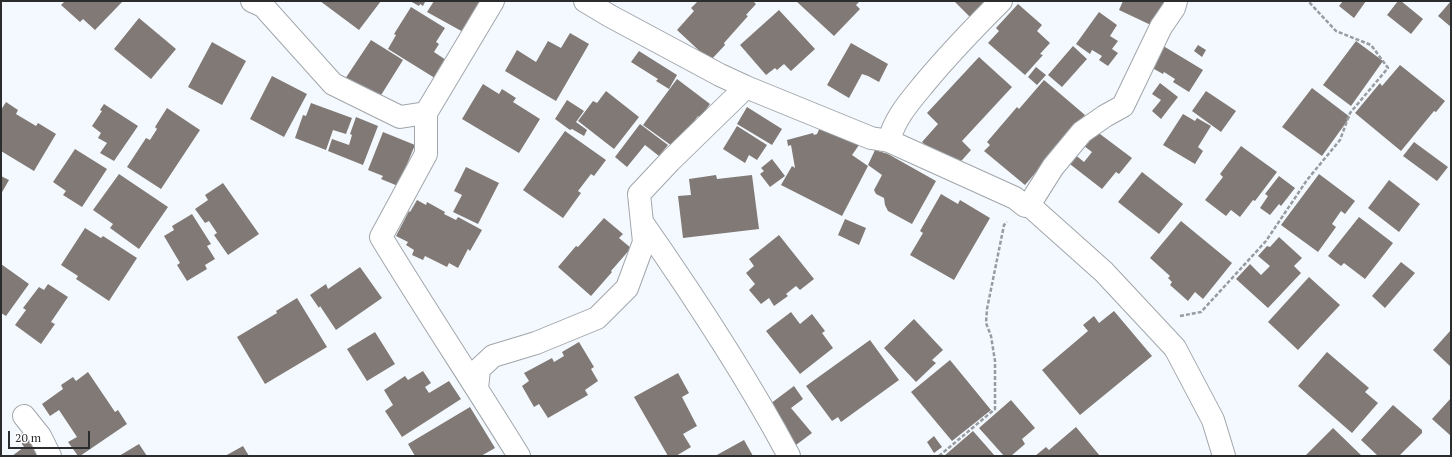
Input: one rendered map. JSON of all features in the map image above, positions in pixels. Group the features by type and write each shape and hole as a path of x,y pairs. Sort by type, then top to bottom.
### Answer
{"street":[{"path":"252,1 263,6 333,84 400,117 426,113"},
{"path":"493,1 426,113 426,154 381,237 519,456"},
{"path":"586,1 617,20 720,75 871,138 889,141 1015,198 1027,205 1104,272 1174,348 1213,420 1224,456"},
{"path":"889,141 891,131 906,107 950,53 1001,1"},
{"path":"1027,205 1053,167 1082,132 1123,106 1161,27 1174,8 1176,1"},
{"path":"477,388 479,369 493,356 536,343 597,318 627,288 644,242 639,194 670,161 746,87"},
{"path":"642,222 695,300 766,412 789,456"},
{"path":"24,416 40,436 50,456"}],"path":[{"path":"1150,321 1201,312 1266,241 1307,180 1340,140 1350,113 1388,68 1371,45 1336,31 1308,1"},
{"path":"939,456 995,409 995,361 991,336 986,323 987,309 1004,225 1016,211 1027,205"}],"building":[{"path":"65,1 123,1 95,30 83,19 80,22 61,5"},
{"path":"320,1 381,1 359,30"},
{"path":"410,1 425,2 423,6 420,4 419,6"},
{"path":"434,1 483,1 465,33 427,12"},
{"path":"698,1 753,1 756,4 746,15 748,16 724,43 725,45 711,60 677,30 694,11 691,8"},
{"path":"796,1 860,1 856,5 860,9 834,36"},
{"path":"954,1 988,1 972,19"},
{"path":"1123,1 1171,1 1153,26 1119,10"},
{"path":"1343,1 1366,1 1354,18 1339,6"},
{"path":"1398,1 1401,1 1423,19 1411,34 1387,15"},
{"path":"1451,1 1451,27 1438,16"},
{"path":"1018,4 1042,25 1037,31 1050,43 1040,54 1043,55 1025,75 988,43 999,31 996,28"},
{"path":"411,7 445,28 436,42 439,44 434,52 449,62 438,80 388,49 396,35 394,34"},
{"path":"779,10 815,49 791,71 784,64 777,70 775,68 766,75 740,45"},
{"path":"1099,12 1117,25 1110,36 1118,41 1112,49 1118,53 1108,66 1099,60 1102,56 1092,50 1090,54 1076,44"},
{"path":"139,18 176,49 151,79 114,49"},
{"path":"570,33 589,44 556,101 505,71 517,50 536,62 548,41 561,48"},
{"path":"371,40 403,60 378,100 345,79"},
{"path":"1356,41 1383,61 1351,106 1323,85"},
{"path":"212,42 246,61 222,105 188,87"},
{"path":"851,43 888,64 879,82 862,74 849,98 827,85"},
{"path":"1160,44 1203,70 1189,92 1173,82 1175,79 1164,72 1163,74 1147,65"},
{"path":"1198,45 1206,50 1202,57 1194,51"},
{"path":"1073,46 1087,59 1062,87 1048,75"},
{"path":"639,51 677,75 669,89 656,81 658,79 631,62"},
{"path":"979,57 1012,87 962,141 971,150 956,167 942,160 922,142 938,124 927,113"},
{"path":"1400,65 1445,101 1436,112 1434,111 1401,151 1355,113 1380,83 1382,86"},
{"path":"1036,67 1046,75 1037,85 1028,77"},
{"path":"272,76 307,94 284,137 250,119"},
{"path":"677,79 710,104 700,118 698,116 681,144 675,140 672,146 643,125"},
{"path":"1044,80 1085,115 1025,185 984,151 990,145 987,142 1017,107 1019,109"},
{"path":"1160,83 1178,97 1161,119 1152,111 1161,100 1152,94"},
{"path":"483,84 499,94 502,89 516,98 513,102 540,119 519,153 462,119"},
{"path":"1312,88 1350,117 1322,156 1282,127"},
{"path":"606,91 639,117 614,149 578,121 593,101 597,103"},
{"path":"1206,91 1236,111 1221,132 1192,111"},
{"path":"567,100 584,111 576,122 587,130 584,136 572,129 570,130 555,119"},
{"path":"6,102 18,110 16,114 36,126 38,123 56,134 34,171 1,151 1,110"},
{"path":"311,103 352,118 346,134 333,130 326,150 295,138 303,115 306,116"},
{"path":"104,104 138,126 114,161 100,153 107,143 98,138 101,133 92,126 102,111 100,110"},
{"path":"747,107 782,129 772,145 737,124"},
{"path":"167,108 200,130 161,189 127,167 146,138 150,140 157,129 155,127"},
{"path":"1183,114 1195,121 1197,118 1211,126 1198,147 1203,151 1195,164 1163,145"},
{"path":"356,117 378,126 363,165 328,151 332,139 349,145 352,135 350,134"},
{"path":"822,123 859,145 852,155 868,166 842,216 781,185 792,166 795,168 791,145 788,146 787,140 813,133 814,135 817,134"},
{"path":"640,124 668,145 659,156 645,145 627,167 615,157"},
{"path":"737,126 767,145 757,160 749,155 745,163 723,149"},
{"path":"1092,128 1132,158 1119,174 1116,172 1102,189 1066,161 1073,153 1084,162 1092,152 1080,143"},
{"path":"565,131 606,160 594,176 591,174 578,191 581,193 563,218 523,190"},
{"path":"383,132 415,145 398,186 381,179 383,176 368,170"},
{"path":"1414,142 1448,167 1437,181 1403,156"},
{"path":"1241,146 1277,172 1255,201 1253,200 1240,217 1231,210 1226,216 1205,200 1223,177 1220,174"},
{"path":"75,149 107,169 82,207 63,195 66,191 53,182"},
{"path":"875,150 888,154 936,181 912,224 888,211 884,198 876,194 874,190 882,175 868,165"},
{"path":"772,159 785,176 770,187 760,174 764,171 761,168"},
{"path":"466,167 499,183 478,224 453,212 462,195 454,191"},
{"path":"1142,172 1183,204 1159,234 1118,202"},
{"path":"119,174 168,207 139,249 110,228 113,224 93,210"},
{"path":"1319,174 1355,201 1345,214 1341,211 1332,224 1336,227 1318,252 1281,225"},
{"path":"716,175 717,179 752,175 759,229 683,238 678,196 691,195 689,179"},
{"path":"1,176 9,180 1,194"},
{"path":"1279,176 1295,188 1281,206 1279,204 1270,215 1260,208 1268,196 1265,194"},
{"path":"1389,180 1420,204 1399,232 1368,208"},
{"path":"223,183 259,234 228,255 214,235 217,233 209,221 205,223 195,209 208,200 205,195"},
{"path":"941,194 958,204 960,200 990,218 954,280 910,255 923,233 920,231"},
{"path":"417,200 426,205 427,202 445,212 444,214 456,220 458,217 482,230 470,251 468,249 458,268 449,263 447,267 425,256 423,260 412,255 414,250 406,245 408,242 396,236 409,211 410,212"},
{"path":"192,214 211,244 207,246 215,259 205,265 207,269 187,281 177,265 180,263 164,236 174,230 172,226"},
{"path":"1359,217 1393,243 1365,279 1344,263 1341,266 1328,256"},
{"path":"604,218 623,234 619,238 631,248 591,296 558,267 576,246 578,247"},
{"path":"845,219 866,228 859,245 838,235"},
{"path":"1181,221 1232,263 1203,299 1195,292 1188,301 1170,285 1172,282 1168,278 1170,276 1150,258"},
{"path":"85,228 101,238 103,236 137,258 109,301 76,279 78,276 61,265"},
{"path":"779,235 814,279 800,290 796,286 786,294 788,296 774,306 769,298 761,304 749,290 755,284 746,273 754,266 749,259"},
{"path":"1279,237 1302,258 1294,266 1301,273 1268,308 1236,279 1250,264 1261,275 1270,266 1258,256 1267,246 1270,247"},
{"path":"1401,262 1415,273 1385,308 1372,296"},
{"path":"1,264 29,284 6,316 1,313"},
{"path":"360,267 382,298 336,330 320,306 319,308 310,295 326,284 328,289"},
{"path":"1309,277 1340,305 1298,350 1268,322"},
{"path":"48,284 68,297 51,322 55,324 41,344 15,325 26,310 23,308 39,287 44,290"},
{"path":"297,298 327,347 265,384 237,337 277,313 276,311"},
{"path":"1114,311 1152,356 1080,415 1042,370 1088,331 1083,325 1094,316 1099,323"},
{"path":"791,312 800,324 812,314 825,331 822,333 833,348 800,374 766,331"},
{"path":"914,319 943,350 932,360 936,363 916,382 884,348"},
{"path":"1451,330 1451,365 1450,366 1433,350"},
{"path":"375,332 395,364 367,381 347,349"},
{"path":"870,340 899,380 841,422 838,417 832,421 806,386"},
{"path":"579,342 594,367 591,369 598,381 585,390 588,395 548,418 539,404 534,407 522,386 529,381 524,373 552,358 554,362 564,356 562,352"},
{"path":"1327,352 1369,388 1365,392 1378,403 1352,433 1298,386"},
{"path":"950,360 991,410 952,441 911,392"},
{"path":"423,371 431,383 425,387 429,393 449,381 461,399 402,437 385,411 393,405 384,390 405,376 408,380"},
{"path":"88,372 115,412 118,410 127,424 78,456 68,442 77,437 59,410 50,416 42,404 63,389 61,385 73,377 76,381"},
{"path":"678,373 689,393 682,397 697,426 683,434 691,447 676,456 668,456 634,397"},
{"path":"794,386 803,399 791,408 812,433 796,445 783,428 786,426 770,404"},
{"path":"1451,398 1451,436 1432,419"},
{"path":"1011,400 1035,428 1022,439 1025,444 1011,456 1004,456 979,428"},
{"path":"1393,405 1422,430 1422,433 1399,456 1378,456 1361,440"},
{"path":"470,407 495,448 481,456 415,456 408,444"},
{"path":"1076,427 1100,456 1035,456 1046,447 1049,450"},
{"path":"1333,428 1362,456 1305,456"},
{"path":"26,430 33,439 30,442 41,456 12,456 24,447 17,437"},
{"path":"973,431 995,456 944,456"},
{"path":"934,436 942,447 934,453 927,442"},
{"path":"744,440 753,456 715,456"},
{"path":"139,444 147,456 119,456"},
{"path":"243,446 249,456 225,456"}]}
